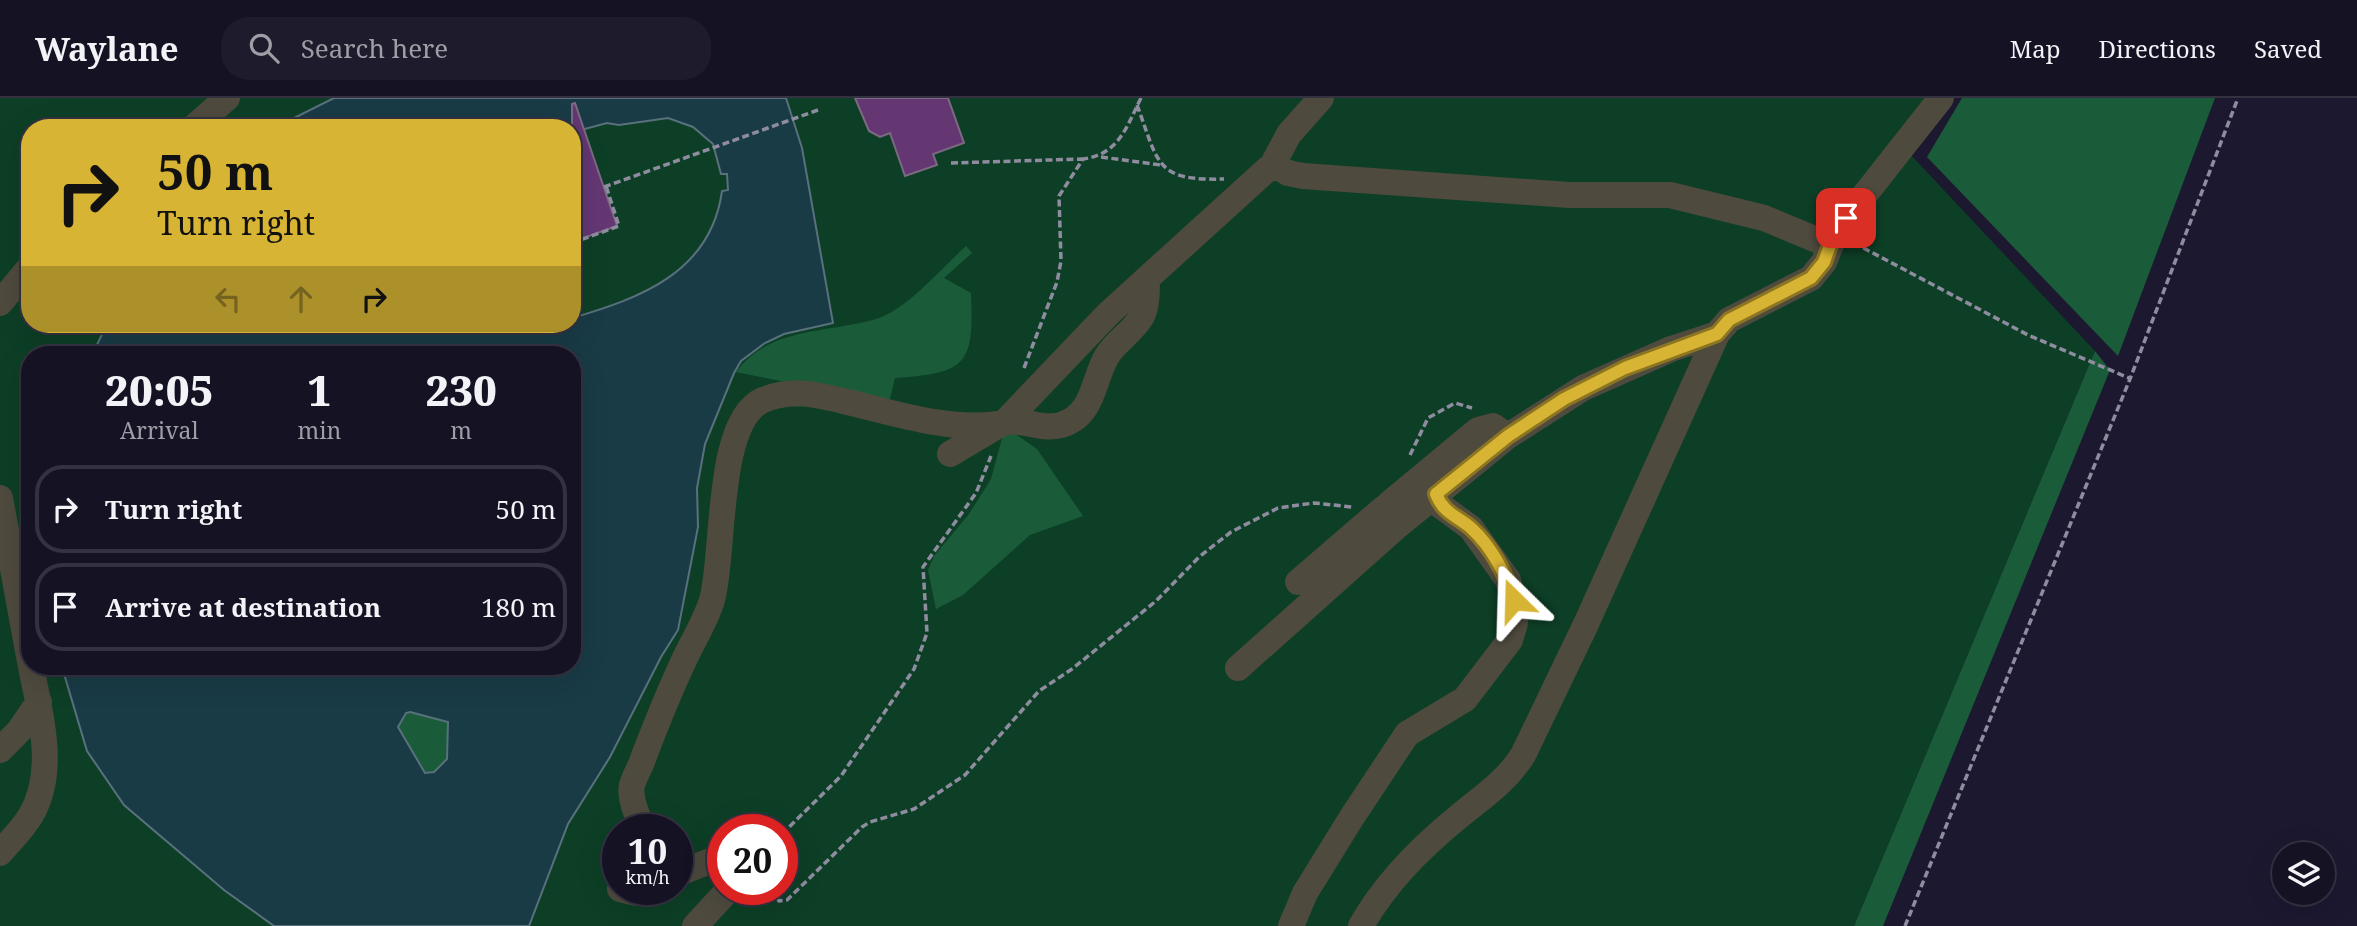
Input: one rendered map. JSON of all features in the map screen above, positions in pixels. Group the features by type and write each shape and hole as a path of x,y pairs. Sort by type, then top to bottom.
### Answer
{"lane":[{"path":"203,119 227,98"},
{"path":"950,454 1004,422 1108,314 1266,171 1289,134 1321,98"},
{"path":"1361,926 1386,885 1433,838 1511,774 1523,755 1625,541 1717,334 1729,320 1811,278 1824,262 1830,242 1941,98"},
{"path":"1266,171 1484,190 1569,195 1670,195 1764,218 1830,242"},
{"path":"0,303 21,278"},
{"path":"637,814 631,787 656,720 710,606 719,566 720,515 728,469 740,426 756,404 773,397 811,393 943,423 981,425 1014,420 1039,427 1060,425 1072,420 1096,390 1106,357 1143,313 1147,279"},
{"path":"1238,668 1436,494 1508,436 1584,388 1671,349 1717,334"},
{"path":"1298,582 1478,430 1493,426 1508,436"},
{"path":"1291,926 1306,893 1352,817 1408,734 1465,699 1510,640 1515,623 1514,600 1508,580 1471,528 1441,506 1436,494"},
{"path":"0,498 3,534 21,621"},
{"path":"0,853 32,814 43,786 39,702 32,675"},
{"path":"0,750 19,731 39,702"},
{"path":"695,926 714,905"}],"path":[{"path":"1101,157 1117,143 1141,98"},
{"path":"1905,926 2130,379 2238,98"},
{"path":"1137,105 1163,165 1175,176 1188,180 1266,171"},
{"path":"581,240 619,226 605,186 818,110"},
{"path":"951,163 1101,157 1163,165"},
{"path":"1023,371 1057,282 1061,261 1059,196 1083,159"},
{"path":"1830,242 1857,244 1888,263 2028,335 2130,379"},
{"path":"1408,460 1429,418 1455,403 1478,409"},
{"path":"798,818 841,776 914,669 927,633 923,567 984,481 996,436 1004,422"},
{"path":"798,889 862,827 870,822 914,809 965,775 1039,691 1072,669 1156,601 1199,556 1231,531 1278,508 1298,504 1387,505"}],"green space":[{"path":"0,98 1946,98 1910,154 2095,351 1854,926 0,926"},
{"path":"1962,98 2215,98 2118,356 1927,157"},
{"path":"966,246 972,253 944,278 971,293 971,336 967,350 961,361 951,368 938,373 895,378 889,403 736,372 750,357 783,338 860,323 890,313 925,286"},
{"path":"2095,351 2110,370 1883,926 1854,926"},
{"path":"1005,427 1037,449 1083,516 1030,535 963,595 936,609 928,570 934,556 969,514 991,479"},
{"path":"406,713 448,722 447,759 434,772 425,773 398,727"}],"water":[{"path":"334,98 786,98 802,148 833,323 784,334 765,343 741,361 734,373 705,444 697,488 698,527 678,630 661,657 610,757 568,824 529,926 274,926 224,890 124,805 87,751 64,675 581,675 581,346 96,346 103,333 581,333 581,315 647,290 688,262 704,242 715,219 722,191 728,190 727,174 721,174 713,144 693,127 668,118 619,125 607,123 581,130 581,119 292,119","holes":["406,713 448,722 447,759 434,772 425,773 398,727"]}],"building":[{"path":"855,98 948,98 964,143 933,154 937,165 905,176 890,133 880,137 869,131"},
{"path":"575,103 580,119 572,119 572,104"},
{"path":"581,121 617,226 581,239"}],"route":[{"path":"1514,600 1508,580 1497,561 1471,528 1441,506 1436,494 1508,436 1564,399 1625,368 1717,334 1729,320 1811,278 1819,271 1833,237 1846,218"}]}
